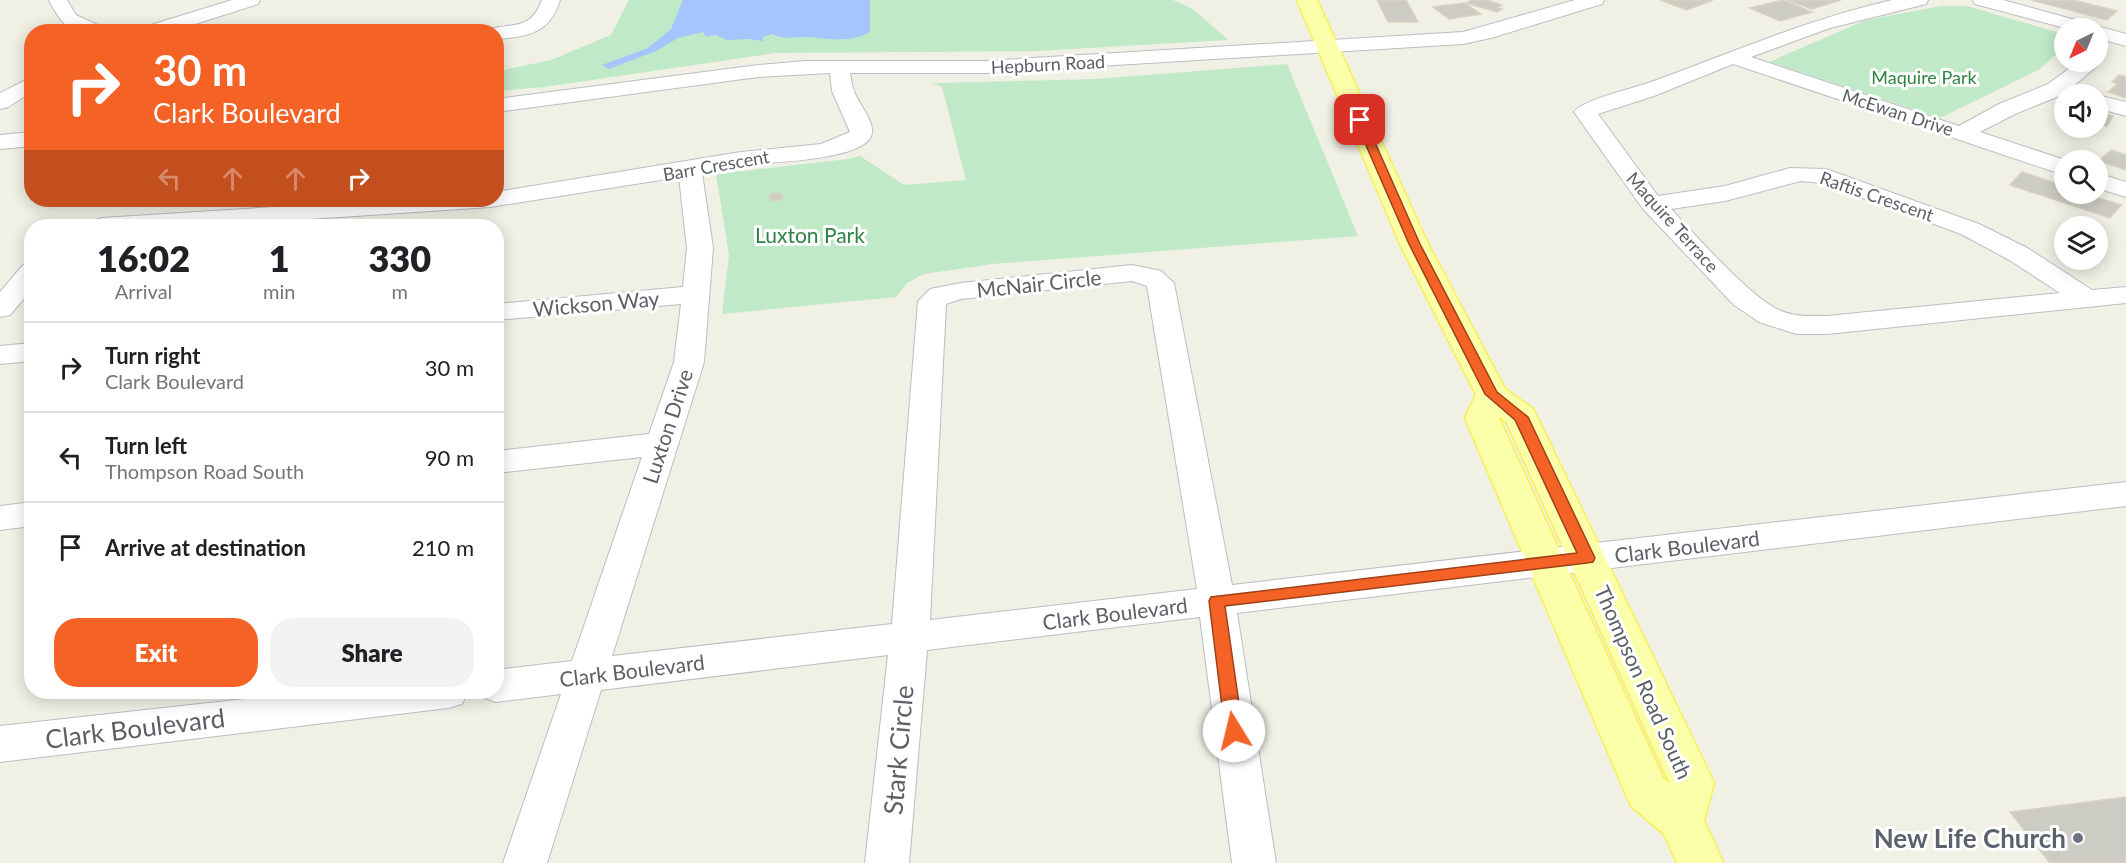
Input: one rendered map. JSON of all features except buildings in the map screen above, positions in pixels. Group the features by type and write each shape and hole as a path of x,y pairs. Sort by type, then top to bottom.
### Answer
{"main road":[{"name":"Thompson Road South","path":"1307,0 1414,244 1492,394 1521,417 1692,783 1681,820"},
{"name":"Thompson Road South","path":"1492,394 1481,418 1647,792 1681,820 1700,863"}],"street":[{"path":"58,0 68,19 79,24"},
{"path":"174,24 251,0"},
{"path":"504,32 520,30 538,22 543,18 552,0"},
{"path":"1539,0 1563,10"},
{"name":"Hepburn Road","path":"504,105 758,71 839,67 996,67 1463,38 1484,34 1595,0"},
{"name":"Maquire Terrace","path":"1919,0 1862,12 1732,57 1668,84 1595,106 1585,112 1652,204 1744,299 1769,316 1797,325 1827,326 2084,297 2126,295"},
{"path":"1982,0 2054,20"},
{"name":"McEwan Drive","path":"1732,57 2054,165"},
{"name":"Barr Crescent","path":"504,198 768,155 831,149 855,141 861,135 861,128 843,91 839,67"},
{"path":"2073,84 2083,72"},
{"path":"0,102 24,87"},
{"path":"1962,133 2007,109 2054,95"},
{"path":"2108,104 2126,109"},
{"path":"0,142 24,140"},
{"name":"Luxton Drive","path":"525,863 689,362 700,248 690,168"},
{"name":"Raftis Crescent","path":"1652,204 1734,192 1795,173 1805,172 1826,176 1970,229 2020,255 2084,297"},
{"path":"2108,184 2126,190"},
{"path":"206,219 386,207"},
{"name":"McNair Circle","path":"910,637 929,310 932,301 940,295 961,291 1132,273 1150,277 1160,284 1216,601"},
{"path":"0,309 24,280"},
{"name":"Wickson Way","path":"504,311 696,294"},
{"path":"0,355 24,353"},
{"path":"504,461 661,444"},
{"name":"Clark Boulevard","path":"504,685 2126,494"},
{"path":"0,518 24,515"},
{"path":"1216,601 1254,863"},
{"name":"Stark Circle","path":"887,863 903,683 910,637"},
{"name":"Clark Boulevard","path":"0,744 388,699"}],"green space":[{"path":"629,0 1173,0 1193,9 1228,40 1037,51 776,53 544,87 504,90 504,70 551,60 611,35"},
{"name":"Maquire Park","path":"1941,6 1967,6 2054,31 2054,56 2040,69 1940,118 1769,62 1866,20"},
{"name":"Luxton Park","path":"1287,64 1358,236 993,264 924,274 907,283 896,297 722,314 729,255 716,174 860,156 904,185 966,180 942,87 933,83 1096,79"}],"water":[{"path":"683,0 870,0 870,32 854,38 838,39 784,38 772,34 763,37 763,41 727,40 716,35 706,37 703,32 678,38 656,51 609,69 602,65 648,48 671,29"}],"place":[{"name":"New Life Church","path":"2078,838"}],"route":[{"path":"1234,731 1216,601 1587,558 1521,417 1492,394 1414,244 1360,120"}]}
